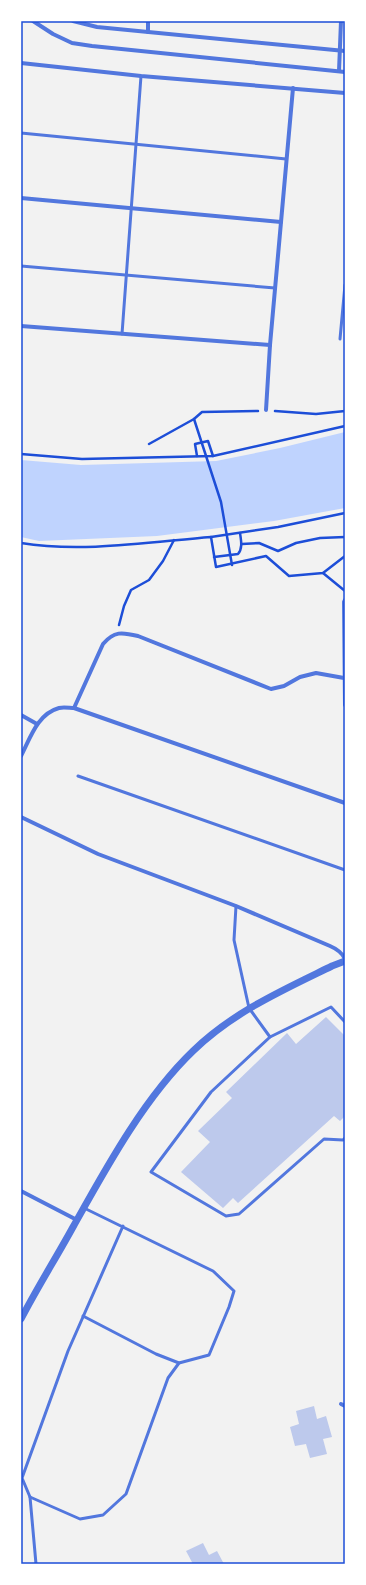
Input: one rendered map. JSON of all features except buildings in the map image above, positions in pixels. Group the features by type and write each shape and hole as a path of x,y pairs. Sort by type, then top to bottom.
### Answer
{"street":[{"path":"33,21 53,34 72,43 345,72"},
{"path":"73,21 97,27 345,51"},
{"path":"148,21 148,32"},
{"path":"339,72 342,22"},
{"path":"21,62 141,76 345,93"},
{"path":"266,410 270,345 293,88"},
{"path":"21,198 281,222"},
{"path":"21,326 270,345"},
{"path":"345,600 345,705"},
{"path":"74,708 102,644 108,637 117,633 138,636 271,689 284,686 300,677 316,673 344,678"},
{"path":"21,756 37,724 47,714 59,708 74,708 345,803"},
{"path":"21,715 37,724"},
{"path":"21,817 98,854 236,906 337,949 345,960 249,1008 217,1030 193,1050 168,1078 142,1111 77,1220 21,1319"},
{"path":"21,1191 77,1220"}],"lane":[{"path":"122,334 141,76"},
{"path":"21,133 286,159"},
{"path":"21,266 275,288"},
{"path":"340,339 345,285"},
{"path":"78,776 345,870"},
{"path":"236,906 234,940 249,1008 270,1037"},
{"path":"345,1022 331,1007 270,1037 211,1092 150,1172 226,1216 240,1214 324,1139 343,1140 345,1138"},
{"path":"83,1316 156,1354 179,1362 209,1355 234,1291 212,1271 84,1208"},
{"path":"36,1564 30,1497 22,1478 68,1351 122,1226"},
{"path":"30,1497 80,1519 103,1515 126,1494 168,1378 179,1362"}],"path":[{"path":"149,444 202,412 266,410 316,414 345,411"},
{"path":"194,418 221,502 232,565"},
{"path":"21,454 82,459 212,456 345,426"},
{"path":"197,456 195,444 208,441 212,456"},
{"path":"21,543 38,546 101,546 174,540 240,533 345,513"},
{"path":"214,556 230,556 238,554 241,551 242,544 240,533"},
{"path":"211,536 216,568 266,556 289,576 323,574 345,556"},
{"path":"242,544 259,543 278,551 296,543 320,538 345,537"},
{"path":"117,633 124,606 131,590 149,580 163,561 174,540"},
{"path":"323,574 345,590"}],"water":[{"path":"345,432 345,508 274,521 157,536 39,541 21,537 21,460 81,465 216,461 280,448"}]}
